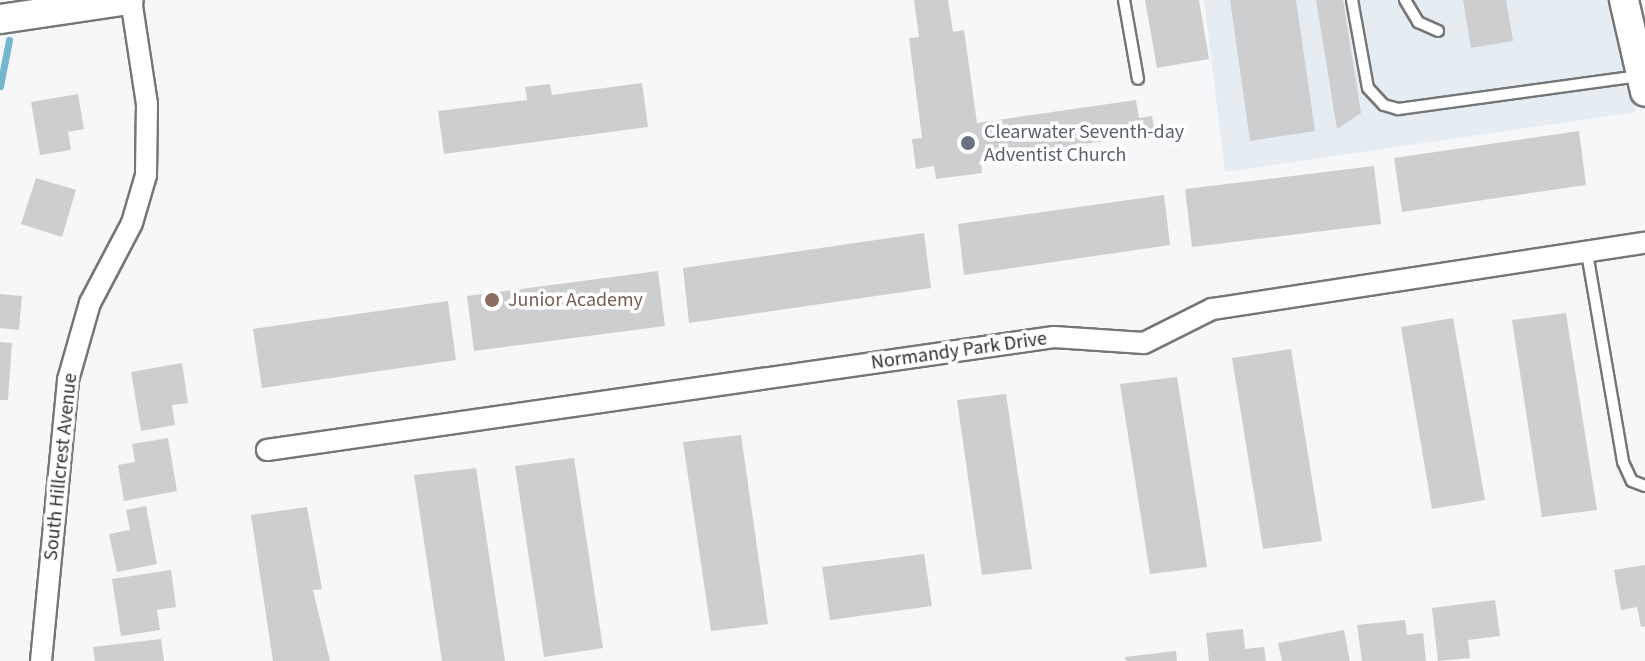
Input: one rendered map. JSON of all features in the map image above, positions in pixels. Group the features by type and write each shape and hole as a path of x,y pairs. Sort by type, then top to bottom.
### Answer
{"street":[{"path":"0,19 130,0"},
{"name":"South Hillcrest Avenue","path":"41,661 68,380 90,303 132,223 146,175 147,104 130,0"},
{"path":"1624,0 1644,87"},
{"name":"Normandy Park Drive","path":"267,450 1054,337 1144,343 1212,309 1645,243"}],"lane":[{"path":"1124,0 1138,79"},
{"path":"1352,0 1368,88 1384,105 1398,109 1644,87"},
{"path":"1405,0 1418,22 1438,31"},
{"path":"1587,253 1623,462 1632,481 1645,486"}],"shaded area":[{"path":"1204,0 1611,0 1636,112 1225,172"}],"building":[{"path":"914,0 948,0 953,32 964,30 977,123 1136,100 1139,118 1152,116 1155,133 981,160 982,173 936,179 934,166 916,169 912,139 922,138 909,38 919,37"},
{"path":"1145,0 1199,0 1209,59 1157,68"},
{"path":"1230,0 1296,0 1315,131 1250,141"},
{"path":"1316,0 1343,0 1361,113 1337,129"},
{"path":"1463,0 1506,0 1513,41 1471,48"},
{"path":"642,83 648,127 444,154 438,111 527,100 525,87 550,84 552,95"},
{"path":"78,94 84,129 68,132 71,150 40,155 31,102"},
{"path":"1579,131 1586,185 1402,212 1394,158"},
{"path":"1374,166 1381,224 1192,247 1185,189"},
{"path":"36,178 76,190 62,237 21,224"},
{"path":"1164,195 1170,245 964,275 958,224"},
{"path":"924,233 931,288 689,323 683,268"},
{"path":"658,271 665,326 474,351 467,296"},
{"path":"0,294 22,296 19,330 0,328"},
{"path":"448,301 456,360 262,388 253,329"},
{"path":"1566,313 1597,510 1542,517 1512,320"},
{"path":"1453,318 1485,500 1432,509 1401,327"},
{"path":"0,342 12,343 8,400 0,400"},
{"path":"1291,349 1322,541 1263,549 1232,358"},
{"path":"182,363 188,403 172,405 175,425 141,431 131,372"},
{"path":"1177,377 1207,567 1150,574 1120,384"},
{"path":"1006,394 1032,569 982,575 957,400"},
{"path":"741,435 768,624 711,631 683,442"},
{"path":"168,438 177,491 124,501 118,465 135,462 132,444"},
{"path":"574,458 603,648 544,657 515,466"},
{"path":"476,468 505,661 442,661 414,475"},
{"path":"146,506 157,564 117,572 109,534 130,530 126,510"},
{"path":"307,507 322,589 313,590 330,661 273,661 251,515"},
{"path":"924,554 932,606 830,620 822,567"},
{"path":"1645,565 1645,626 1641,627 1637,607 1621,610 1614,570"},
{"path":"171,570 176,607 157,610 160,630 121,636 112,579"},
{"path":"1495,600 1500,636 1468,640 1470,658 1438,661 1432,608"},
{"path":"1405,620 1407,635 1423,633 1426,661 1362,661 1357,625"},
{"path":"1243,629 1245,649 1264,647 1266,661 1209,661 1206,633"},
{"path":"1344,630 1350,661 1282,661 1278,643"},
{"path":"161,639 164,661 95,661 93,647"},
{"path":"1176,651 1177,661 1126,661 1125,657"}],"waterway":[{"path":"0,86 9,40"}],"place":[{"name":"Clearwater Seventh-day Adventist Church","path":"968,143"},
{"name":"Junior Academy","path":"492,300"}]}
